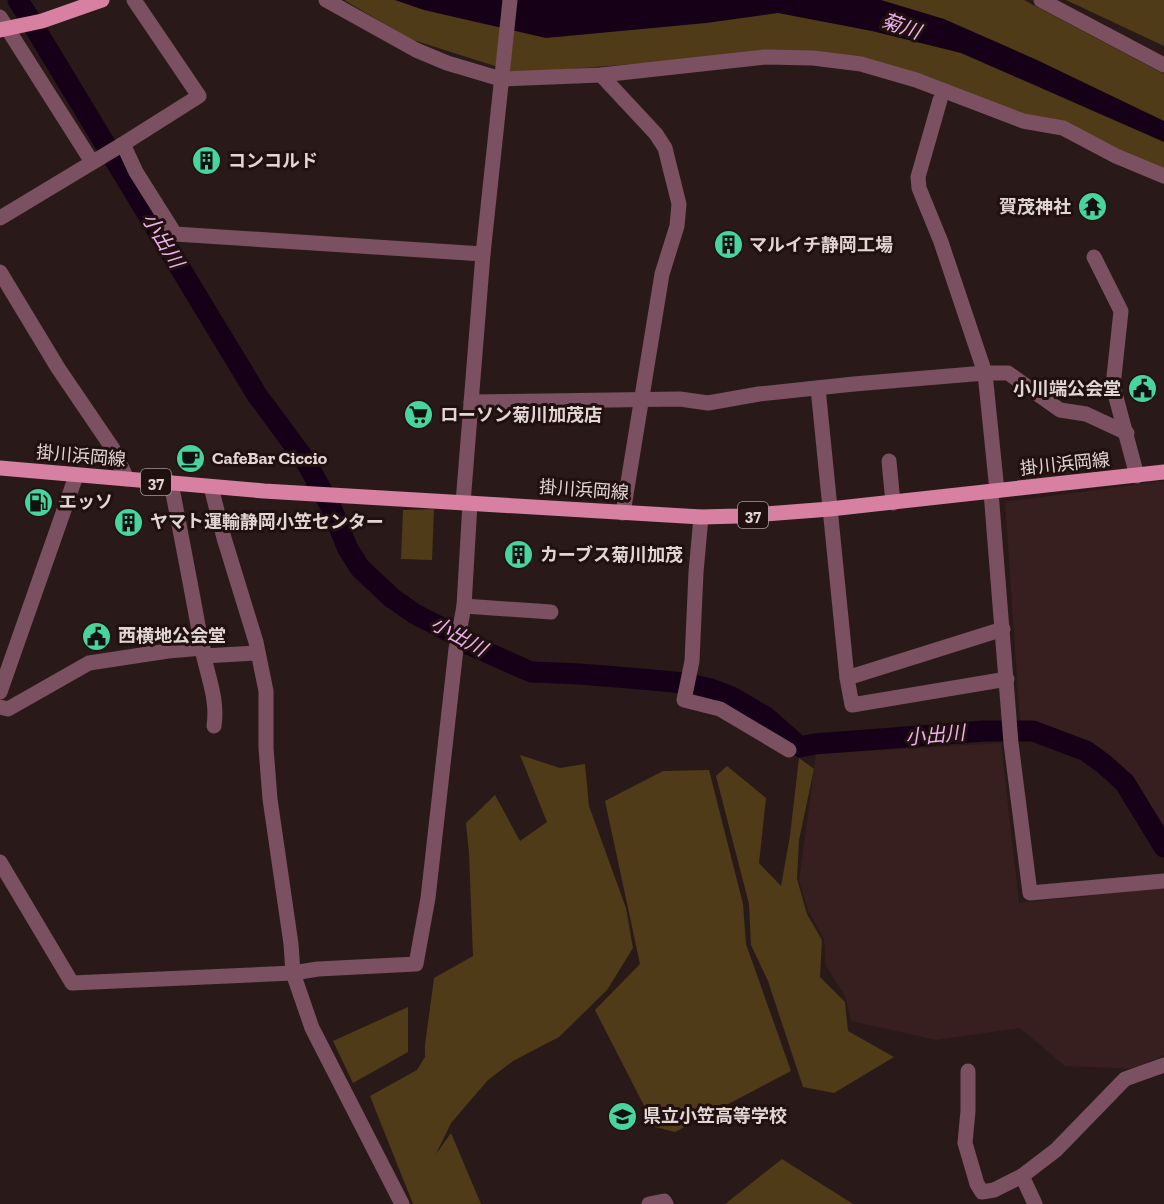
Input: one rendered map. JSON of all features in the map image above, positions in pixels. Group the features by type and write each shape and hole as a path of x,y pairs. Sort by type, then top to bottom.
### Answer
{"main road":[{"path":"5,26 42,21 102,0"},
{"name":"掛川浜岡線","path":"0,468 211,487 701,517 830,509 1164,472"}],"street":[{"path":"0,218 199,96 134,0"},
{"path":"326,0 416,50 447,63 502,77 548,79 601,75 765,57 813,58 861,64 925,83 1023,121 1063,128 1116,156 1164,176"},
{"path":"0,862 72,983 293,973 318,969 416,964 428,898 456,649 464,606 471,402 483,254 510,0"},
{"path":"1041,0 1164,65"},
{"path":"5,26 92,162"},
{"path":"601,75 656,134 665,148 679,204 676,226 662,274 623,513"},
{"path":"940,100 918,177 919,188 941,242 985,373 1011,742 1030,893 1164,881"},
{"path":"123,144 136,172 175,234 483,254"},
{"path":"1094,257 1121,310 1113,386 1137,476"},
{"path":"0,272 58,368 112,449 127,479"},
{"path":"471,402 680,399 708,403 759,394 818,388 985,373 1008,373 1060,410 1086,414 1127,433"},
{"path":"818,388 847,678 852,705 1007,679"},
{"path":"889,461 893,502"},
{"path":"0,692 76,476"},
{"path":"171,483 203,652 213,692 216,714 214,726"},
{"path":"211,487 258,653 266,691 266,748 270,799 291,944 293,973 312,1028 402,1204"},
{"path":"701,517 692,661 684,700 720,709 789,750"},
{"path":"464,606 551,612"},
{"path":"847,678 1003,629"},
{"path":"0,707 8,709 89,663 168,651 258,653"},
{"path":"968,1071 965,1143 977,1184 982,1191 994,1190 1022,1176 1056,1150 1125,1079 1164,1065"},
{"path":"1022,1176 1035,1204"},
{"path":"649,1204 664,1201 666,1204"}],"shaded area":[{"path":"344,0 1024,0 1164,74 1164,171 1029,119 838,54 647,63 517,73 410,39"},
{"path":"1066,0 1164,0 1164,46"},
{"path":"1164,481 1164,836 1123,773 1104,754 1044,724 1020,722 1005,502"},
{"path":"434,509 432,560 401,559 403,510"},
{"path":"1001,743 1019,903 1164,888 1164,1055 1135,1069 1065,1066 1020,1028 936,1040 851,1021 845,996 826,966 824,940 808,910 799,881 816,754"},
{"path":"520,755 560,768 585,764 589,806 626,908 633,948 607,990 559,1037 513,1061 488,1080 451,1123 436,1154 451,1133 481,1204 413,1204 370,1096 417,1070 425,1057 434,978 473,956 466,823 495,795 520,841 547,822"},
{"path":"799,758 814,769 799,840 797,879 807,914 822,940 820,977 845,1002 848,1031 894,1057 834,1093 803,1087 768,981 751,945 749,904 716,776 727,766 766,798 759,863 781,886 790,836"},
{"path":"709,770 743,904 746,944 791,1071 675,1132 655,1127 595,1010 640,964 605,801 663,771"},
{"path":"408,1007 408,1052 353,1083 333,1041"},
{"path":"782,1159 853,1204 725,1204"}],"water":[{"name":"菊川","path":"395,0 881,0 944,19 1037,60 1164,121 1164,142 961,53 872,31 778,13 706,23 546,38 424,10"}],"waterway":[{"name":"小出川","path":"18,0 257,395 305,460 331,507 348,549 360,568 392,598 468,644 531,672 684,683 711,689 732,697 766,717 800,747 984,731 1033,731 1086,751 1104,764 1125,783 1164,847"}],"place":[{"name":"コンコルド","path":"207,161"},
{"name":"賀茂神社","path":"1092,207"},
{"name":"マルイチ静岡工場","path":"728,245"},
{"name":"小川端公会堂","path":"1142,389"},
{"name":"ローソン菊川加茂店","path":"419,415"},
{"name":"CafeBar Ciccio","path":"191,458"},
{"name":"エッソ","path":"38,502"},
{"name":"ヤマト運輸静岡小笠センター","path":"129,522"},
{"name":"カーブス菊川加茂","path":"519,555"},
{"name":"西横地公会堂","path":"97,636"},
{"name":"県立小笠高等学校","path":"622,1116"}]}
